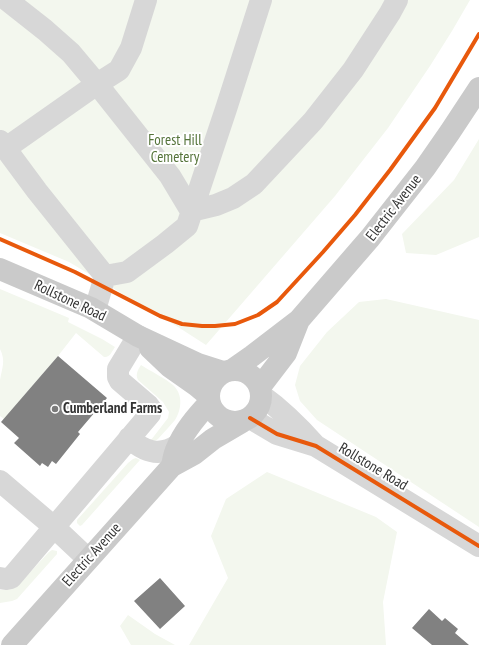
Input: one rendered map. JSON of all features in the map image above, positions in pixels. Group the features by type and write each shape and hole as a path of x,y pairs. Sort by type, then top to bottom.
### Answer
{"main road":[{"name":"Electric Avenue","path":"228,371 252,356 299,320 370,238 426,168 479,88"},
{"name":"Rollstone Road","path":"0,269 95,310 138,336 198,364 228,371"},
{"name":"Electric Avenue","path":"261,391 286,353 299,320"},
{"name":"Rollstone Road","path":"138,336 170,367 197,386 209,400"},
{"path":"240,370 249,373 256,379 261,391 260,404 256,412 246,420 233,422 225,421 218,417 213,411 209,400 212,382 217,376 228,371 240,370"},
{"name":"Electric Avenue","path":"172,466 175,451 178,445 193,420 209,400"},
{"name":"Electric Avenue","path":"12,645 172,466 194,454 213,439 246,420"}],"street":[{"path":"7,0 65,48 97,84 170,176 192,211"},
{"path":"105,276 37,191 3,145 119,70 131,48 146,0"},
{"path":"105,276 127,272 165,244 186,226 261,0"},
{"path":"192,211 216,205 233,198 254,184 317,116 353,70 390,14 397,0"},
{"path":"95,310 105,276"},
{"path":"0,578 11,578 148,417 151,409 148,404 123,384 118,376 118,369 138,336"},
{"name":"Rollstone Road","path":"261,391 293,421 316,446"},
{"name":"Rollstone Road","path":"246,420 277,434 316,446 479,546"},
{"path":"129,438 138,446 157,452 170,450 178,445"},
{"path":"0,481 54,527 88,559"}],"green space":[{"name":"Forest Hill Cemetery","path":"0,0 470,0 430,66 388,128 335,196 206,345 69,262 0,233"},
{"path":"479,139 479,237 436,255 406,253 402,234 454,180"},
{"path":"0,289 69,318 68,322 115,347 109,355 104,357 76,333 4,419 0,416 0,380 3,357 0,349"},
{"path":"386,299 479,320 479,527 317,420 300,401 295,385 300,366 327,332 359,302"},
{"path":"141,365 173,385 180,397 179,411 175,420 155,441 151,440 168,418 169,412 163,402 138,380 137,374"},
{"path":"136,458 140,460 80,526 77,523 77,520 128,463"},
{"path":"267,472 376,517 397,532 383,602 386,645 189,645 228,578 211,536 226,499"},
{"path":"52,550 57,551 57,554 17,599 0,603 0,590 10,589 18,585"},
{"path":"128,615 155,634 175,645 131,645 120,626"}],"building":[{"name":"Cumberland Farms","path":"58,356 107,398 78,432 80,434 56,464 52,461 48,467 42,463 40,466 14,443 19,438 1,422"},
{"path":"160,578 185,606 160,629 134,601"},
{"path":"429,609 442,621 445,618 458,629 455,633 469,645 432,645 412,628"}],"cycle path":[{"path":"0,239 75,272 160,316 182,324 202,326 235,324 258,315 277,302 355,215 435,108 479,34"},
{"path":"250,418 277,434 316,446 479,546"}],"place":[{"name":"Cumberland Farms","path":"55,409"}]}
